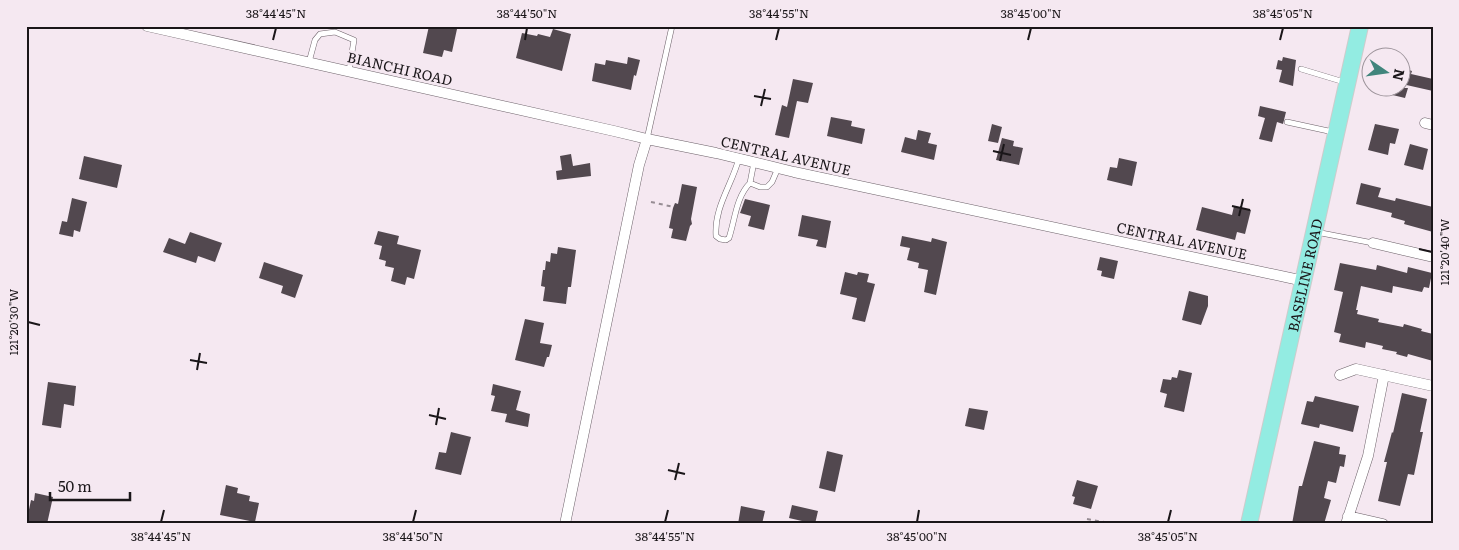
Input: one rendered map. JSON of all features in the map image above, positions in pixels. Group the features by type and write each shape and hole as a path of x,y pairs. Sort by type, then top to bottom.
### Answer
{"main road":[{"name":"BASELINE ROAD","path":"1249,524 1360,26"}],"street":[{"name":"BIANCHI ROAD","path":"147,26 614,130 647,139"},
{"name":"CENTRAL AVENUE","path":"647,139 1304,281"},
{"path":"565,524 639,165 647,139"},
{"path":"1373,243 1433,257"},
{"path":"1340,375 1356,369 1433,386"},
{"path":"1383,524 1347,520 1368,456 1384,375"}],"lane":[{"path":"647,139 672,26"},
{"path":"308,62 315,40 320,34 335,32 354,40 349,71"},
{"path":"1302,69 1347,83"},
{"path":"1287,122 1336,133"},
{"path":"739,158 716,219 716,236 720,239 726,240 729,238 740,196 744,188 750,183 754,162"},
{"path":"750,183 756,186 767,187 772,182 778,168"},
{"path":"1315,232 1373,243"}],"path":[{"path":"651,202 674,207"},
{"path":"1087,519 1115,524"}],"building":[{"path":"429,26 446,26 457,29 452,52 444,50 442,57 423,53"},
{"path":"553,29 571,34 562,71 516,58 522,33 550,37"},
{"path":"628,57 640,60 631,90 592,81 595,63 605,65 606,60 627,64"},
{"path":"1283,57 1296,60 1293,86 1279,82 1282,70 1276,69 1278,60 1282,61"},
{"path":"1412,74 1433,79 1433,91 1412,86"},
{"path":"793,79 813,83 808,103 797,101 789,138 775,135 782,105 787,107"},
{"path":"1260,106 1286,112 1283,124 1277,122 1272,142 1259,139 1265,118 1258,116"},
{"path":"831,117 852,121 851,126 865,129 862,144 827,136"},
{"path":"992,124 1002,127 998,143 988,141"},
{"path":"1375,124 1399,129 1395,144 1390,143 1388,155 1368,150"},
{"path":"918,130 931,133 928,143 937,145 934,160 901,152 905,137 916,140"},
{"path":"1002,138 1014,141 1013,146 1023,148 1019,165 996,160"},
{"path":"1410,144 1428,149 1423,170 1404,165"},
{"path":"571,154 573,166 590,163 591,176 557,180 556,171 562,170 560,156"},
{"path":"84,156 122,165 117,188 79,179"},
{"path":"1119,158 1137,162 1132,186 1107,180 1110,167 1117,168"},
{"path":"1361,183 1381,188 1378,197 1395,201 1396,198 1433,207 1433,232 1404,224 1405,221 1391,217 1392,213 1356,204"},
{"path":"682,184 697,187 691,219 692,224 686,241 671,238 673,229 669,228 673,208 675,203 678,204"},
{"path":"72,198 87,202 80,232 74,230 73,237 59,234 62,221 67,222"},
{"path":"745,199 770,205 764,230 748,226 751,216 740,213"},
{"path":"1234,206 1251,210 1245,234 1237,232 1235,240 1196,230 1202,207 1232,215"},
{"path":"802,215 831,221 826,248 816,246 818,240 798,236"},
{"path":"378,231 399,236 397,244 421,250 414,279 407,277 405,285 391,281 394,268 385,266 386,261 379,259 382,246 374,244"},
{"path":"190,232 222,243 215,262 198,256 196,263 163,252 169,238 185,244"},
{"path":"902,236 931,242 932,238 947,242 936,295 924,292 928,270 918,268 919,263 907,260 910,248 900,246"},
{"path":"558,247 576,250 571,287 568,287 566,304 543,301 545,287 541,286 543,270 545,270 546,261 550,262 551,253 557,254"},
{"path":"1100,257 1118,261 1114,279 1101,276 1102,271 1097,270"},
{"path":"264,262 303,275 295,298 281,293 283,286 259,278"},
{"path":"1340,263 1376,270 1377,265 1407,273 1408,267 1432,273 1429,288 1424,287 1422,292 1393,286 1392,293 1361,286 1356,310 1358,310 1357,314 1379,319 1378,322 1403,327 1404,324 1433,334 1433,361 1408,354 1407,357 1396,354 1397,352 1382,349 1383,346 1366,342 1365,348 1339,342 1341,334 1334,332 1343,292 1334,290"},
{"path":"845,272 857,275 858,272 869,274 867,282 875,284 865,322 852,319 857,298 840,294"},
{"path":"1189,291 1208,296 1208,306 1201,325 1182,320"},
{"path":"525,319 544,323 540,343 552,345 544,367 515,360"},
{"path":"1179,370 1192,373 1184,412 1164,407 1167,394 1160,392 1163,379 1171,380 1172,377 1177,378"},
{"path":"48,382 76,386 74,406 64,404 61,428 42,425"},
{"path":"493,384 521,391 516,410 530,414 528,427 505,422 507,414 491,411 495,396 491,395"},
{"path":"1402,393 1427,399 1420,432 1423,432 1414,475 1408,474 1400,506 1378,501 1387,462 1384,462"},
{"path":"1315,396 1359,406 1353,432 1320,424 1319,428 1301,424 1307,401 1313,402"},
{"path":"969,408 988,411 984,430 965,426"},
{"path":"451,432 471,437 461,475 435,469 439,452 446,453"},
{"path":"1314,441 1340,447 1339,454 1346,455 1344,467 1340,466 1336,483 1328,481 1324,498 1331,500 1324,524 1292,524 1299,486 1302,486"},
{"path":"827,451 843,455 835,492 819,488"},
{"path":"1077,480 1098,486 1091,509 1073,504 1075,497 1072,496"},
{"path":"226,485 238,488 237,493 250,496 249,501 259,503 255,522 220,515"},
{"path":"35,493 53,497 47,524 26,524 31,500 34,501"},
{"path":"792,505 818,511 815,524 789,518"},
{"path":"741,506 765,511 762,524 738,524"}]}
